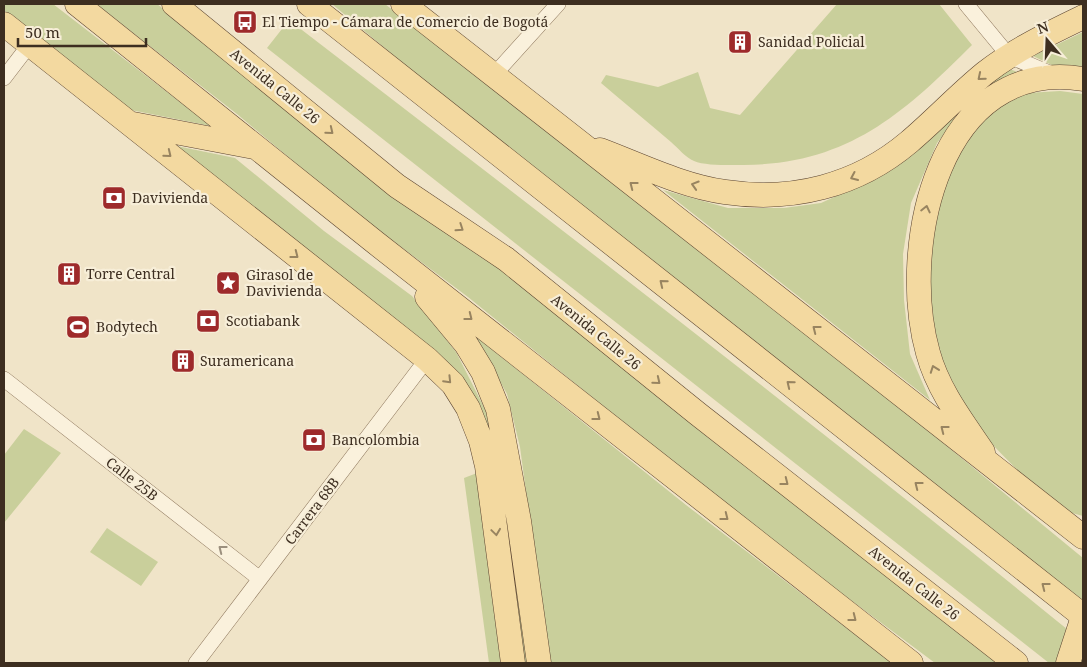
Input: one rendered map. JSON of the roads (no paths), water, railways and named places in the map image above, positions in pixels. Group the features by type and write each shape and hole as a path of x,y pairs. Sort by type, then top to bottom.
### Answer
{"main road":[{"path":"78,4 259,147 376,243 911,663"},
{"name":"Avenida Calle 26","path":"174,4 397,186 506,259 698,414 1016,663"},
{"path":"310,4 1083,617 1068,663"},
{"path":"403,4 1083,538"},
{"path":"578,141 708,189 747,194 781,195 832,186 884,160 908,143 986,72 1009,56 1083,17"},
{"path":"4,24 427,359 453,384 468,408 481,441 513,663"},
{"path":"996,470 937,380 928,354 920,312 918,285 922,229 940,166 954,139 970,117 998,95 1026,83 1056,76 1083,79"},
{"path":"130,124 259,147"},
{"path":"376,243 444,316 466,344 484,372 498,409 519,521 539,663"}],"street":[{"path":"493,76 558,4"},
{"path":"966,4 1009,56 1056,76"},
{"path":"4,78 30,44"},
{"name":"Carrera 68B","path":"196,663 427,359"},
{"name":"Calle 25B","path":"4,379 260,578"}],"place":[{"name":"El Tiempo - Cámara de Comercio de Bogotá","path":"245,22"},
{"name":"Sanidad Policial","path":"740,42"},
{"name":"Davivienda","path":"114,198"},
{"name":"Torre Central","path":"69,274"},
{"name":"Girasol de Davivienda","path":"228,283"},
{"name":"Scotiabank","path":"208,321"},
{"name":"Bodytech","path":"78,327"},
{"name":"Suramericana","path":"183,361"},
{"name":"Bancolombia","path":"314,440"}]}
